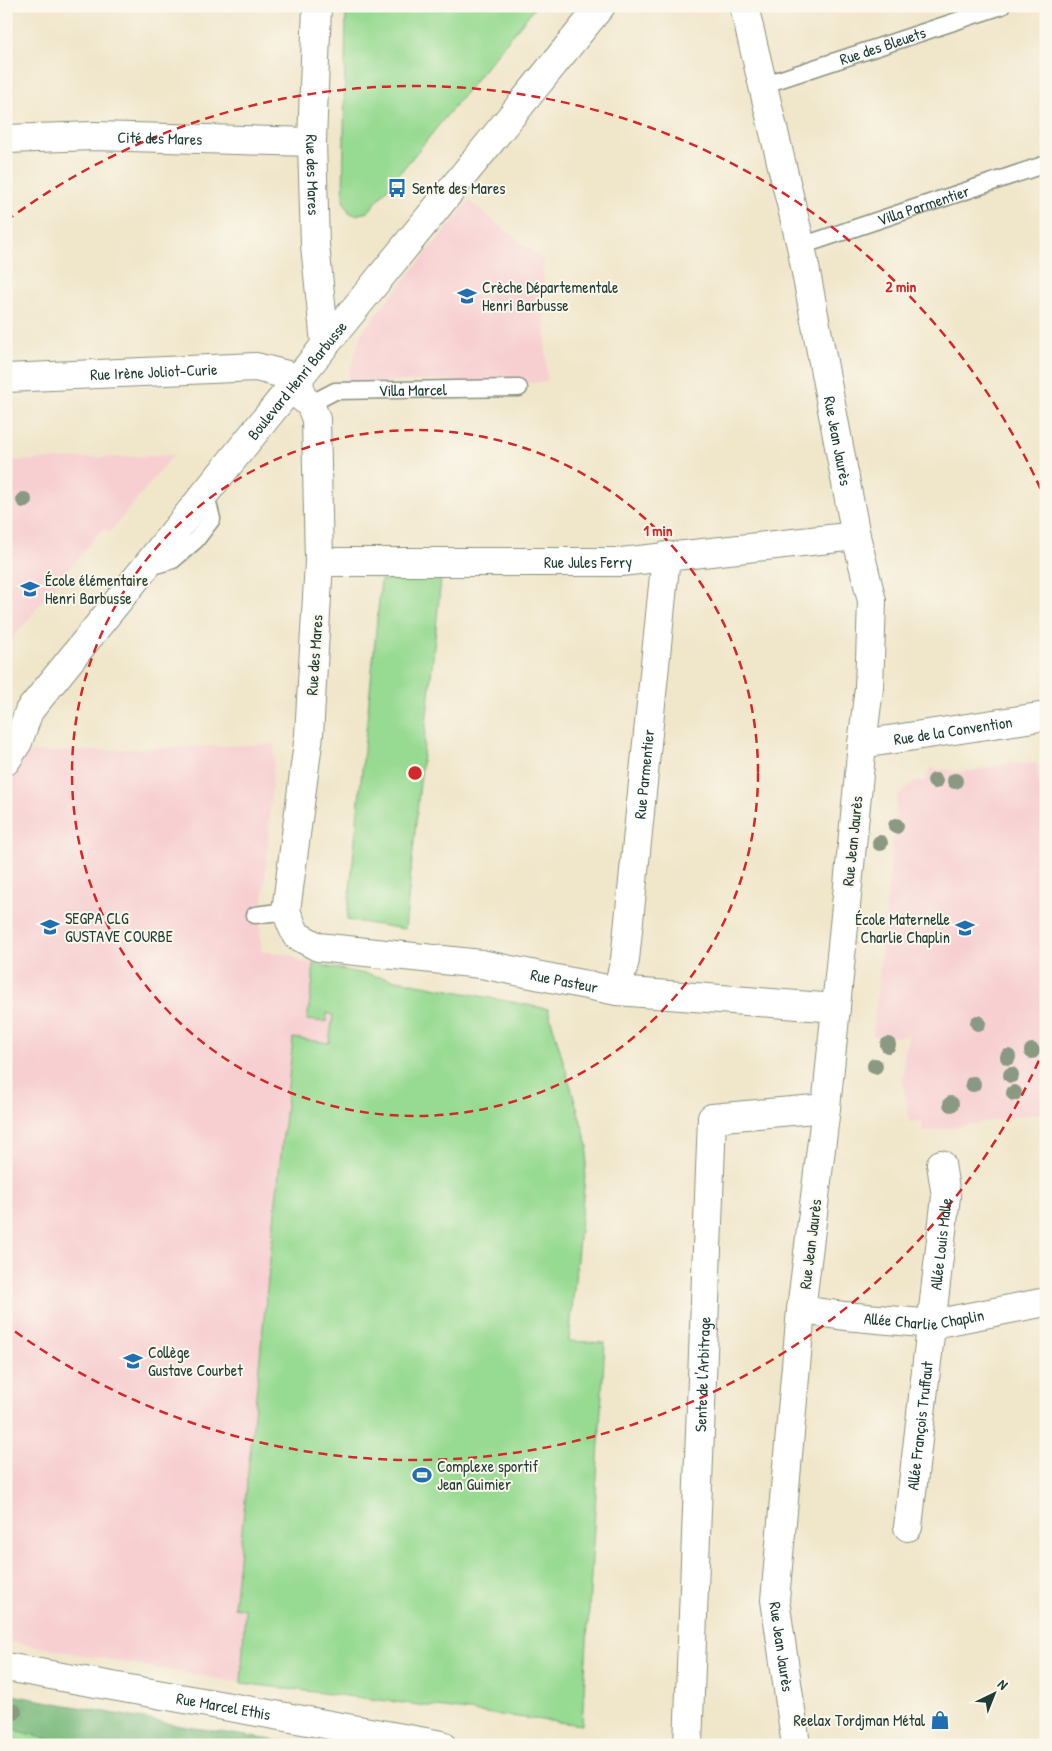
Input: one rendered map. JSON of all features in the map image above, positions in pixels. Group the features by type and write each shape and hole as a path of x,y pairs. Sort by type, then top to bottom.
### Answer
{"street":[{"name":"Rue des Mares","path":"317,6 312,142 315,245 325,343"},
{"name":"Boulevard Henri Barbusse","path":"6,761 18,742 29,711 206,495 325,343 601,6"},
{"name":"Rue Jean Jaurès","path":"744,6 801,246 856,536 872,601 869,688 826,1108 801,1310 775,1600 796,1745"},
{"name":"Cité des Mares","path":"6,139 94,136 312,142"},
{"name":"Rue Irène Joliot-Curie","path":"6,378 256,367 299,378"},
{"name":"Rue des Mares","path":"291,923 309,736 320,562 316,420 310,404 301,397 299,378"},
{"name":"Rue Jules Ferry","path":"320,562 622,562 856,536"},
{"name":"Rue Parmentier","path":"617,991 624,960 666,556"},
{"name":"Rue de la Convention","path":"862,744 1046,716"},
{"name":"Rue Pasteur","path":"291,923 318,947 481,964 617,991 836,1008"},
{"name":"Sente de l'Arbitrage","path":"688,1745 712,1118 826,1108"},
{"name":"Allée Louis Malle","path":"933,1324 946,1196 941,1164"},
{"name":"Allée Charlie Chaplin","path":"801,1310 933,1324 1046,1302"},
{"name":"Allée François Truffaut","path":"908,1527 933,1324"},
{"name":"Rue Marcel Ethis","path":"6,1666 442,1745"}],"lane":[{"name":"Rue des Bleuets","path":"763,85 1002,6"},
{"name":"Villa Parmentier","path":"801,246 1046,164"},
{"name":"Villa Marcel","path":"310,404 335,391 519,388"},
{"path":"254,915 291,923"}],"shaded area":[{"name":"Crèche Départementale Henri Barbusse","path":"469,201 543,260 547,382 452,386 451,380 346,383 362,332"},
{"name":"École élémentaire Henri Barbusse","path":"173,455 110,532 103,528 6,646 6,461"},
{"name":"Collège Gustave Courbet","path":"275,744 263,903 255,906 254,923 260,925 261,951 292,955 299,961 313,964 313,980 307,1020 327,1013 333,1014 329,1043 293,1038 234,1607 245,1609 241,1683 6,1641 6,771 21,753"},
{"name":"École Maternelle Charlie Chaplin","path":"1036,763 1046,821 1046,1112 924,1132 921,1121 910,1122 903,1081 904,1058 909,1035 899,1037 873,1036 897,798 914,782 925,781 930,768 963,772 1010,764"}],"green space":[{"path":"346,6 536,6 368,212 355,215 349,212 343,200"},
{"path":"441,579 405,929 347,920 381,580"},
{"name":"Complexe sportif Jean Guimier","path":"313,964 548,1009 588,1146 569,1341 605,1343 582,1725 241,1683 245,1609 234,1607 293,1038 329,1043 333,1015 327,1013 326,1022 307,1020 313,980"},
{"path":"6,1694 182,1726 305,1745 68,1745 6,1727"},
{"path":"6,1727 68,1745 6,1745"}],"place":[{"name":"Sente des Mares","path":"397,188"},
{"name":"Crèche Départementale Henri Barbusse","path":"467,296"},
{"name":"École élémentaire Henri Barbusse","path":"30,589"},
{"name":"SEGPA CLG GUSTAVE COURBE","path":"50,927"},
{"name":"École Maternelle Charlie Chaplin","path":"965,928"},
{"name":"Collège Gustave Courbet","path":"133,1361"},
{"name":"Complexe sportif Jean Guimier","path":"422,1475"},
{"name":"Reelax Tordjman Métal","path":"940,1720"}]}
